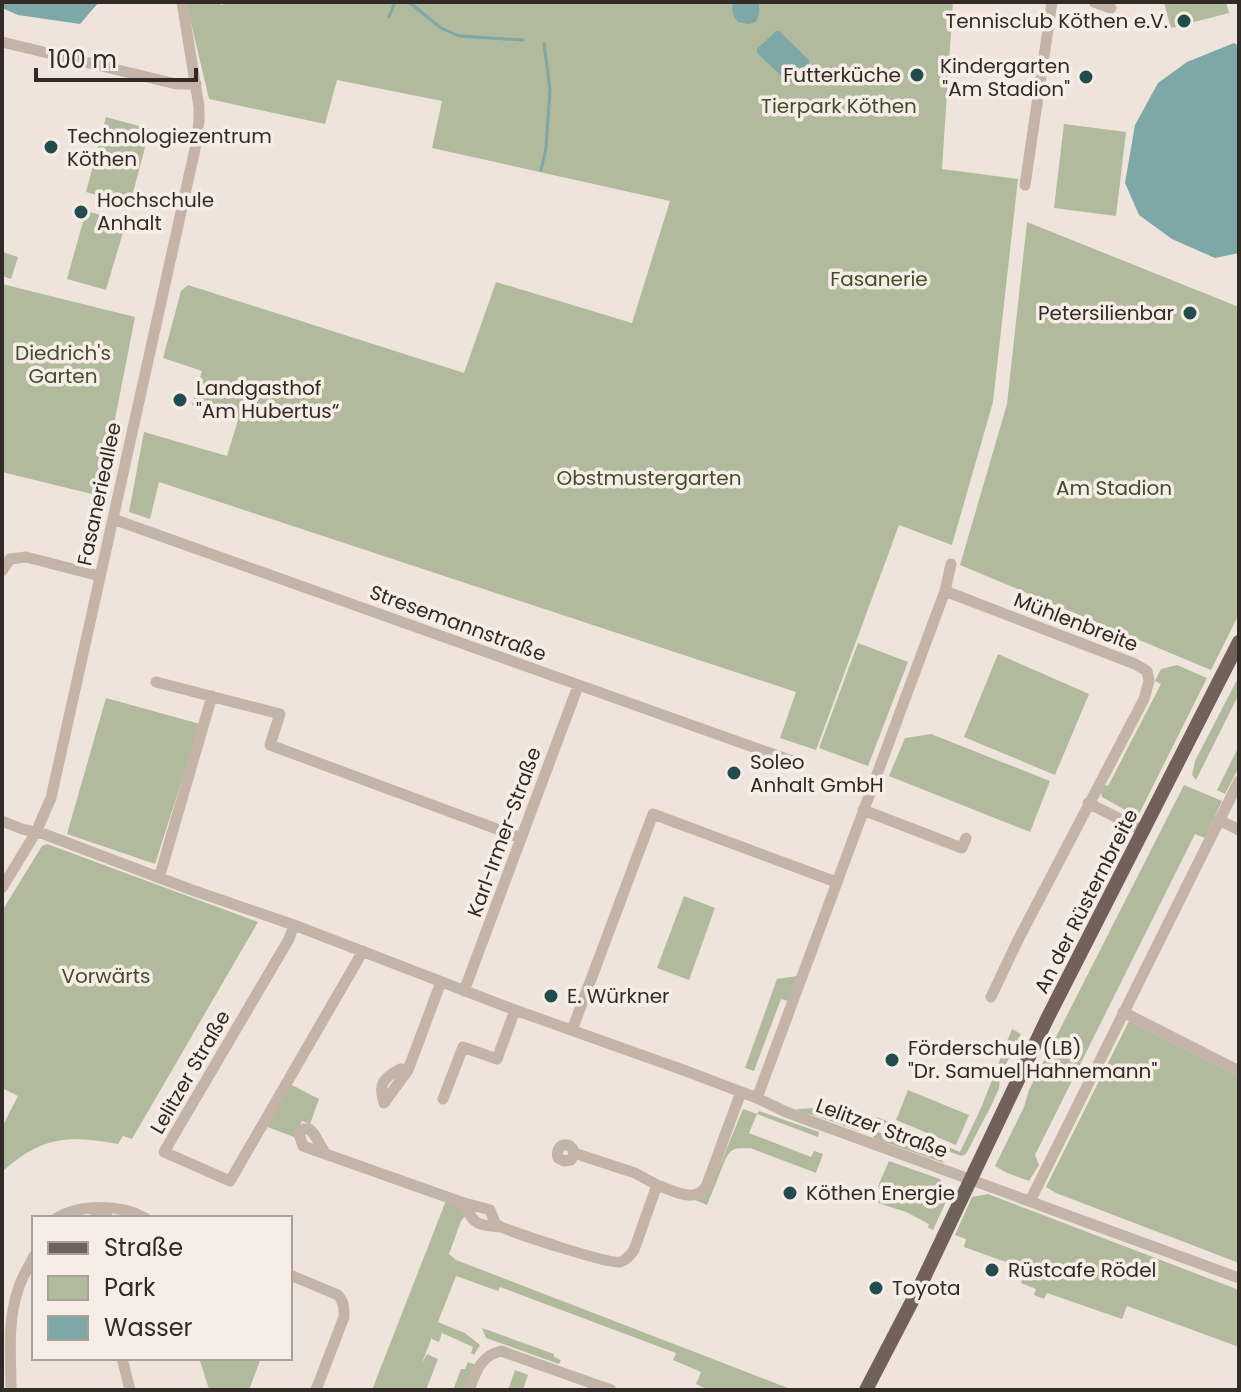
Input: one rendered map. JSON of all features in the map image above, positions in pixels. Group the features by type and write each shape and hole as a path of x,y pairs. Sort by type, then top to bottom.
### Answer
{"main road":[{"name":"An der Rüsternbreite","path":"866,1390 920,1286 1047,1019 1239,642"}],"street":[{"name":"Fasanerieallee","path":"2,888 36,832 51,798 197,135 199,107 182,2"},
{"path":"1025,185 1052,2"},
{"path":"1094,2 1111,8"},
{"path":"2,42 176,84 196,84"},
{"name":"Stresemannstraße","path":"113,519 792,761"},
{"path":"2,571 10,559 26,557 100,576"},
{"path":"757,1098 945,591 951,564"},
{"name":"Mühlenbreite","path":"945,591 1117,656 1147,671 1149,681 1144,699 991,997"},
{"path":"156,682 280,714 270,745 521,838"},
{"name":"Karl-Irmer-Straße","path":"464,991 578,686"},
{"path":"159,878 212,696"},
{"path":"1030,1201 1239,781"},
{"path":"1088,803 1144,831"},
{"path":"863,810 962,848 966,838"},
{"path":"572,1030 653,814 836,882"},
{"path":"1219,820 1239,830"},
{"name":"Lelitzer Straße","path":"2,821 294,925 757,1098 786,1112 1239,1278"},
{"name":"Lelitzer Straße","path":"294,925 289,939 164,1152 230,1181 363,951"},
{"path":"408,1070 441,982"},
{"path":"443,1099 463,1047 497,1059 515,1010"},
{"path":"1123,1012 1239,1071"},
{"path":"574,1153 691,1196 702,1192 741,1092"},
{"path":"325,1153 490,1210 495,1223 501,1227 602,1259 621,1262 634,1250 657,1185"},
{"path":"61,1216 112,1208 140,1216"},
{"path":"91,1209 104,1216"},
{"path":"11,1390 12,1316 18,1289 32,1260"},
{"path":"292,1276 338,1295 345,1308 316,1390"},
{"path":"469,1390 481,1363 489,1355 501,1351 611,1390"},
{"path":"122,1360 130,1390"}],"green space":[{"path":"186,2 215,2 222,5 227,2 953,2 942,169 1018,179 993,402 952,545 899,525 816,750 780,738 796,692 159,482 150,519 129,512 144,432 227,456 238,420 192,405 202,371 163,358 181,291 188,285 464,373 496,282 632,323 670,201 432,148 442,101 337,80 325,124 209,99"},
{"name":"Tennisclub Köthen e.V.","path":"1164,2 1226,2 1229,13 1171,28"},
{"path":"106,117 150,129 130,204 86,192"},
{"path":"1064,124 1126,132 1116,216 1054,208"},
{"path":"86,211 126,222 106,290 67,279"},
{"name":"Am Stadion","path":"1027,222 1239,307 1239,614 1211,670 960,565 1007,404"},
{"path":"2,252 18,257 11,279 2,276"},
{"name":"Diedrich's Garten","path":"2,284 135,317 100,496 2,472"},
{"path":"858,643 908,662 868,766 819,748"},
{"path":"998,654 1089,694 1055,775 964,737"},
{"path":"1177,665 1207,678 1139,814 1134,815 1102,797 1101,792 1105,785 1108,786 1161,684 1155,681 1161,669"},
{"path":"1239,676 1239,694 1196,780 1192,775 1195,761"},
{"path":"106,698 200,724 155,864 67,834"},
{"path":"931,734 1050,781 1030,832 889,776 905,738"},
{"path":"1239,746 1239,767 1225,794 1217,790"},
{"path":"1184,785 1222,801 1205,838 1195,834 1035,1155 1039,1165 1029,1181 1007,1173 995,1166 1029,1090"},
{"name":"Vorwärts","path":"47,844 258,922 132,1139 123,1136 118,1144 69,1139 56,1141 30,1151 2,1172 2,1127 18,1096 2,1088 2,911 42,846"},
{"path":"684,896 715,908 689,980 657,968"},
{"path":"797,976 788,1001 781,999 754,1071 745,1068 777,979"},
{"path":"1129,1021 1239,1077 1239,1263 1046,1187"},
{"path":"1012,1029 1021,1034 1000,1076 992,1104 966,1154 961,1156 874,1123 877,1117 960,1152"},
{"path":"290,1084 319,1099 310,1124 302,1121 294,1137 265,1126"},
{"path":"908,1090 969,1115 956,1145 896,1120"},
{"path":"815,1108 862,1124 858,1131 797,1109"},
{"path":"743,1109 757,1114 749,1133 811,1157 814,1151 823,1154 816,1173 750,1148 736,1148 726,1158 707,1205 695,1200 704,1197 710,1189"},
{"path":"759,1111 819,1132 818,1137 757,1114"},
{"path":"875,1131 934,1151 944,1163 873,1138"},
{"path":"889,1161 940,1179 949,1195 933,1230 928,1228 929,1224 906,1212 878,1203 882,1193 878,1186"},
{"path":"988,1194 1239,1290 1239,1347 1127,1306 1122,1319 1047,1293 1044,1299 1034,1295 1036,1289 1021,1283 1026,1269 964,1247 966,1239 955,1235 972,1197"},
{"path":"447,1198 467,1214 461,1221 449,1254 456,1260 793,1390 709,1390 696,1384 701,1372 673,1360 676,1353 500,1287 498,1291 456,1276 438,1322 465,1333 480,1345 474,1355 471,1353 473,1347 442,1333 439,1342 432,1337 422,1363 427,1354 438,1359 426,1390 372,1390"},
{"path":"482,1328 554,1354 561,1360 559,1364 486,1338"},
{"path":"200,1360 260,1360 249,1390 209,1389"},
{"path":"468,1362 479,1366 469,1390 453,1390 461,1369 465,1369"},
{"path":"515,1370 528,1375 523,1390 508,1390"}],"water":[{"path":"2,2 99,2 80,24 18,15 2,8"},
{"path":"734,2 759,2 756,22 738,22 732,8"},
{"path":"776,31 809,60 791,82 757,53 757,49"},
{"path":"1234,43 1239,46 1239,253 1215,258 1172,239 1139,215 1125,183 1135,125 1158,83 1187,62"}],"waterway":[{"path":"389,17 395,2"},
{"path":"409,2 441,28 459,36 523,40"},
{"path":"541,170 546,148 550,90 544,43"}],"place":[{"name":"Tennisclub Köthen e.V.","path":"1184,21"},
{"name":"Futterküche","path":"917,75"},
{"name":"Kindergarten \"Am Stadion\"","path":"1086,77"},
{"name":"Technologiezentrum Köthen","path":"51,147"},
{"name":"Hochschule Anhalt","path":"81,212"},
{"name":"Petersilienbar","path":"1190,313"},
{"name":"Landgasthof \"Am Hubertus“","path":"180,400"},
{"name":"Soleo Anhalt GmbH","path":"734,773"},
{"name":"E. Würkner","path":"551,996"},
{"name":"Förderschule (LB) \"Dr. Samuel Hahnemann\"","path":"892,1060"},
{"name":"Köthen Energie","path":"790,1193"},
{"name":"Rüstcafe Rödel","path":"992,1270"},
{"name":"Toyota","path":"876,1288"}],"park label":[{"name":"Tierpark Köthen","path":"839,106"},
{"name":"Fasanerie","path":"879,279"},
{"name":"Obstmustergarten","path":"649,478"}]}
